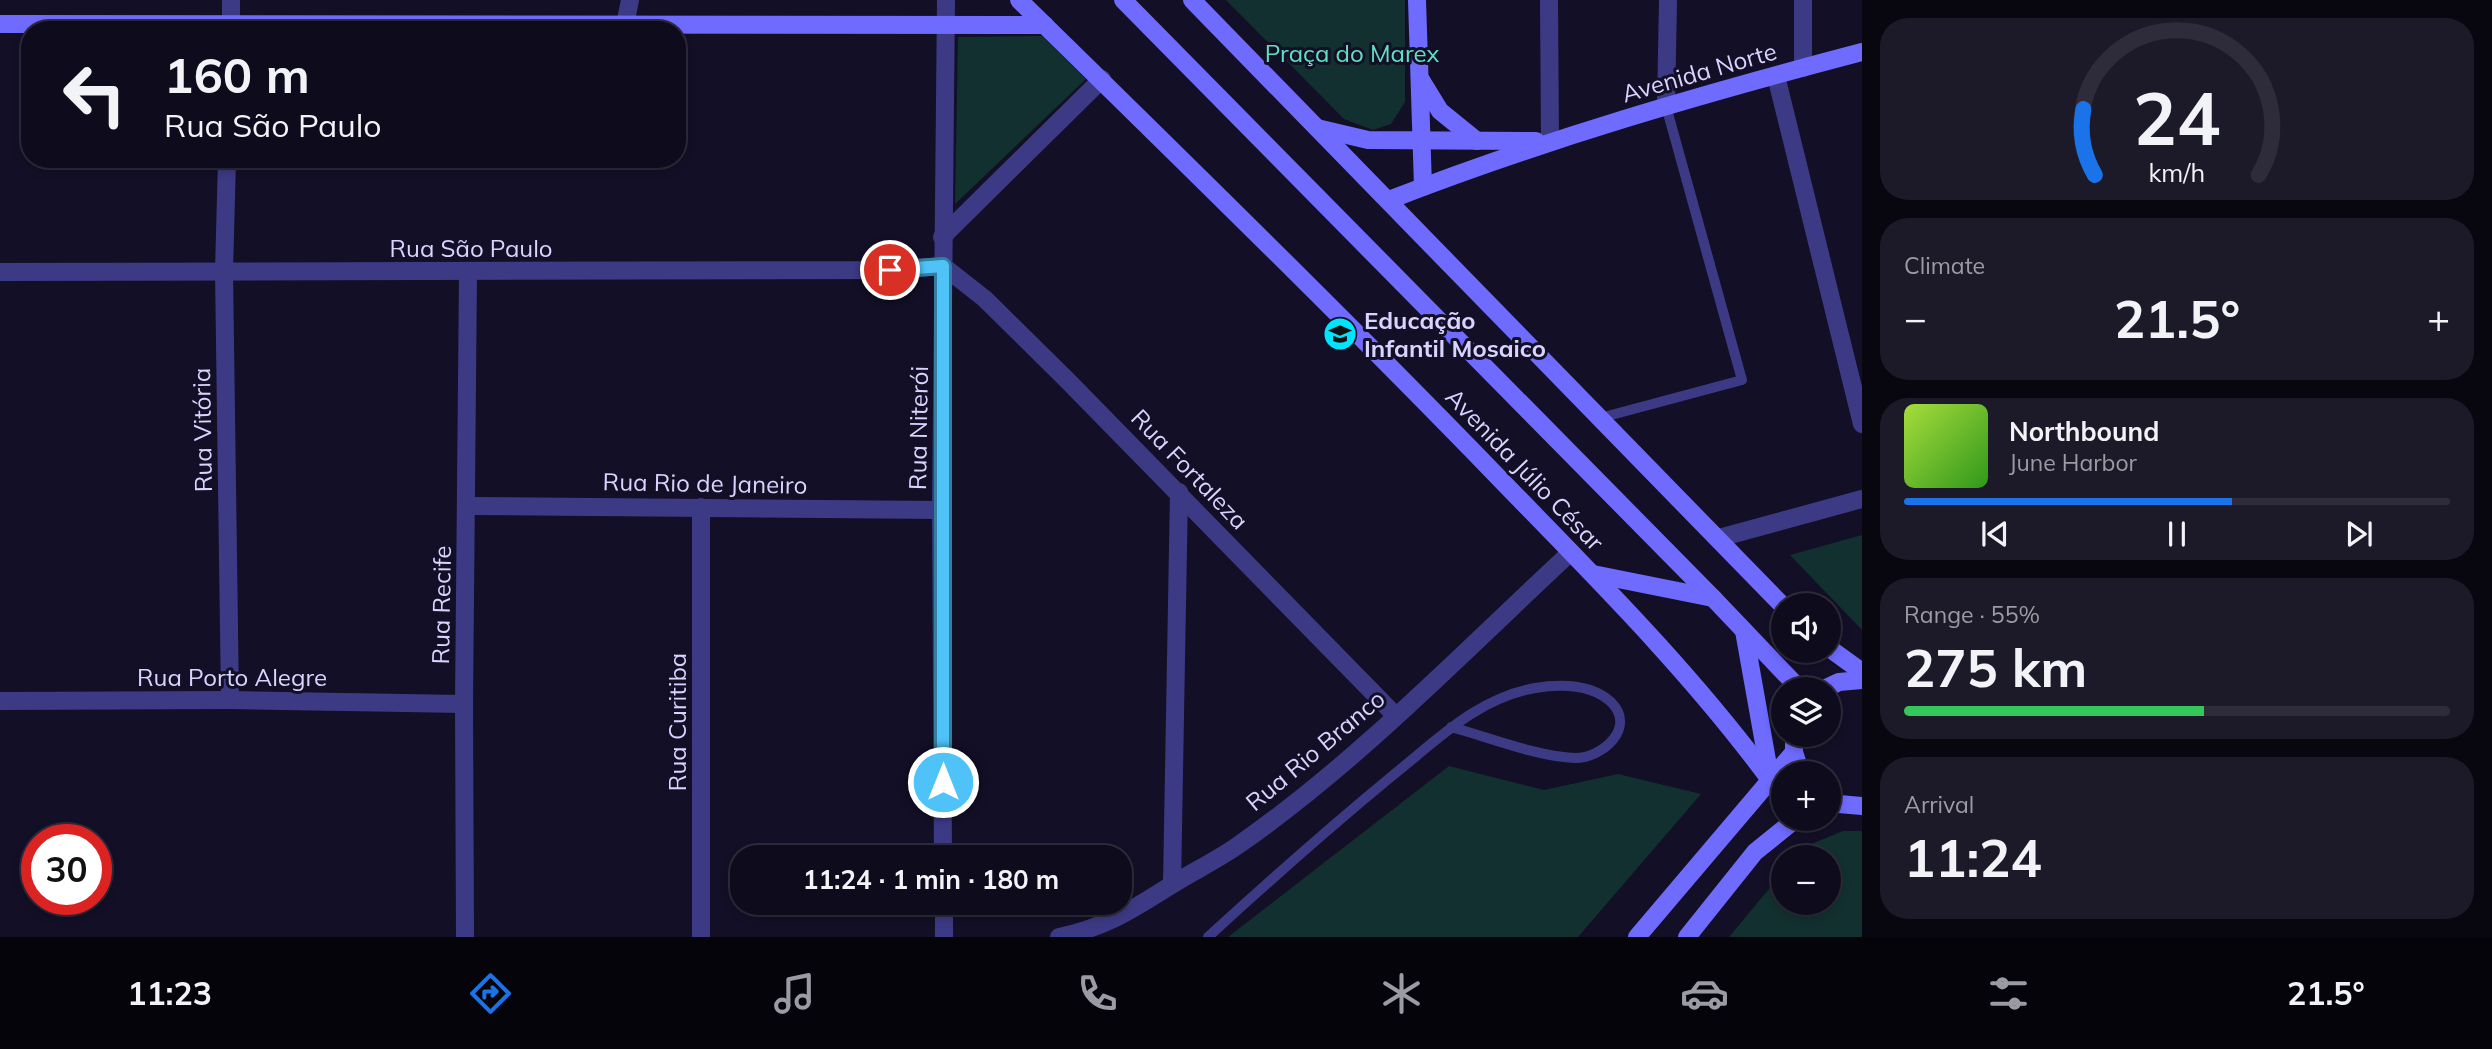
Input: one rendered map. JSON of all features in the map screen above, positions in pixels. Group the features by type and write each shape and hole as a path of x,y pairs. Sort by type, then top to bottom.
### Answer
{"street":[{"path":"231,0 231,21"},
{"path":"626,21 630,0"},
{"name":"Rua Niterói","path":"943,845 942,237 946,0"},
{"name":"Avenida Júlio César","path":"1019,0 1102,79 1593,574 1712,705 1770,780"},
{"name":"Avenida Júlio César","path":"1123,0 1788,677"},
{"path":"1192,0 1771,593"},
{"path":"1417,0 1423,187"},
{"path":"1313,127 1368,141 1550,142 1549,0"},
{"path":"1665,106 1668,0"},
{"path":"1802,68 1803,0"},
{"path":"0,24 21,24"},
{"path":"686,25 1045,25"},
{"name":"Avenida Norte","path":"1389,200 1550,142 1665,106 1862,52"},
{"path":"1776,76 1862,424"},
{"path":"1419,78 1440,111 1477,141"},
{"path":"942,237 1102,79"},
{"name":"Rua Vitória","path":"227,168 224,271 230,700"},
{"name":"Rua São Paulo","path":"0,272 468,273 890,270 943,266"},
{"name":"Rua Fortaleza","path":"943,266 985,299 1179,492 1395,716"},
{"name":"Rua Recife","path":"465,937 468,273"},
{"path":"1172,884 1179,492"},
{"path":"1718,538 1862,499"},
{"name":"Rua Rio de Janeiro","path":"468,506 942,510"},
{"name":"Rua Curitiba","path":"701,508 701,937"},
{"name":"Rua Rio Branco","path":"1059,937 1107,923 1139,908 1172,884 1236,847 1311,788 1395,716 1571,552"},
{"path":"1593,574 1713,598"},
{"path":"1744,631 1770,780"},
{"path":"1841,657 1862,673"},
{"path":"1841,682 1862,680"},
{"name":"Rua Porto Alegre","path":"0,701 230,700 464,704"},
{"path":"1637,937 1770,780 1792,747"},
{"path":"1687,937 1755,852 1781,831"},
{"path":"944,915 944,937"}],"lane":[{"path":"1600,418 1742,380 1665,106"},
{"path":"1208,937 1328,828 1451,727 1487,704 1523,690 1557,684 1587,689 1611,702 1619,716 1614,740 1605,749 1577,758 1556,755 1451,727"}],"green space":[{"name":"Praça do Marex","path":"1226,0 1405,0 1405,102 1391,124 1373,130 1344,119"},
{"path":"1042,36 1086,79 955,204 958,37"},
{"path":"1862,535 1862,630 1841,608 1841,593 1826,593 1790,555"},
{"path":"1449,766 1544,790 1618,774 1701,794 1578,937 1228,937"},
{"path":"1843,831 1862,831 1862,937 1729,937 1771,886 1771,915 1841,915 1841,845 1809,845"}],"place":[{"name":"Educação Infantil Mosaico","path":"1340,334"}],"route":[{"path":"890,270 943,266 943,782"}]}
